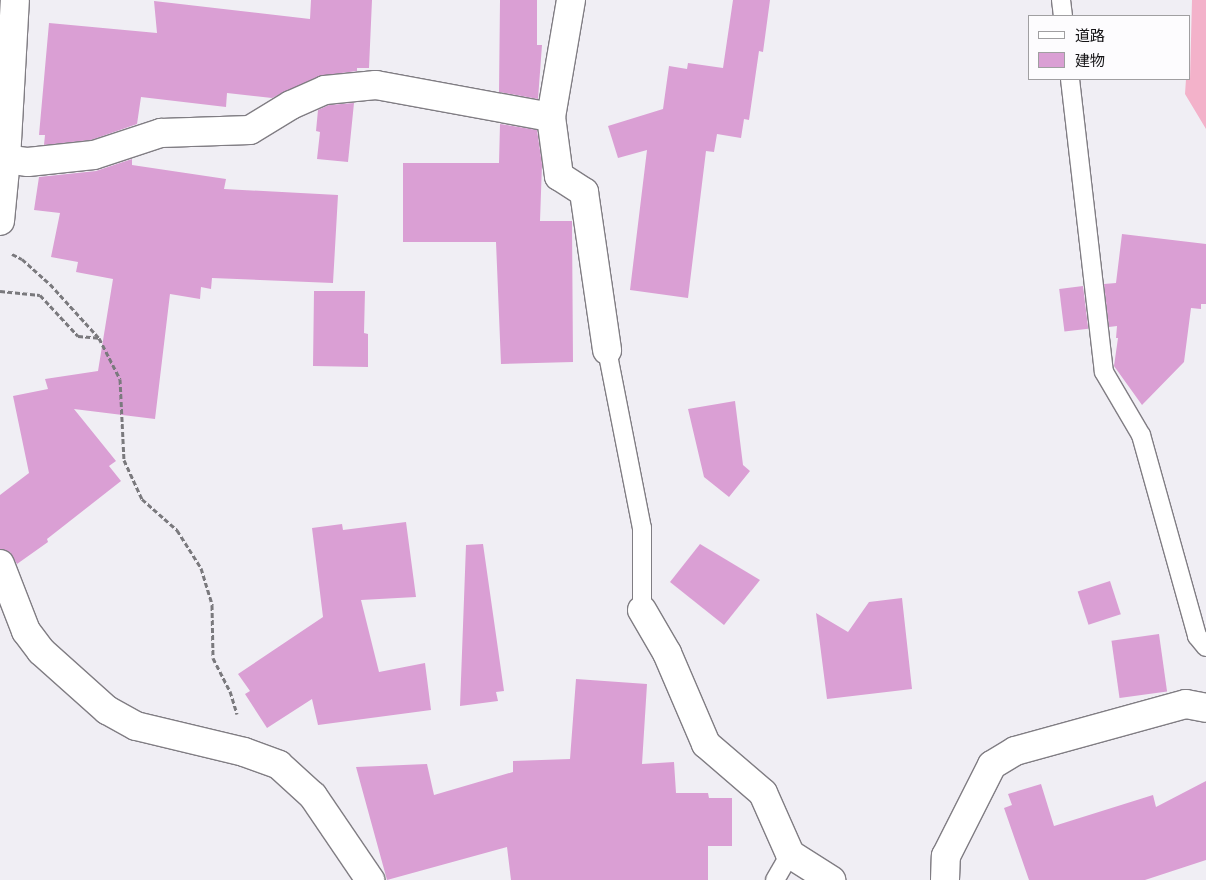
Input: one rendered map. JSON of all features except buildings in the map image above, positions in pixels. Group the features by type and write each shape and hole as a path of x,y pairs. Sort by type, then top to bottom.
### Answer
{"street":[{"path":"0,221 6,159 16,0"},
{"path":"570,0 551,117 559,176 584,192 607,350"},
{"path":"6,159 28,162 94,155 161,134 250,130 291,105 325,90 376,85 551,117"},
{"path":"0,564 26,631 41,651 107,710 136,726 251,754 279,765 313,796 370,880"},
{"path":"642,610 667,654 706,744 763,793 790,854 830,880"},
{"path":"946,880 946,856 992,765 1015,751 1186,704 1206,708"}],"lane":[{"path":"1061,0 1063,15"},
{"path":"1070,80 1104,372 1141,435 1197,636 1206,647"},
{"path":"607,350 642,528 642,610"},
{"path":"775,880 790,854"}],"path":[{"path":"7,252 22,259 50,284 99,338 120,379 124,460 142,499 177,530 201,568 212,605 213,658 230,691 251,754"},
{"path":"0,290 40,295 78,336 99,338"}],"shaded area":[{"path":"1192,0 1206,0 1206,129 1185,94 1186,80 1191,80"}]}
